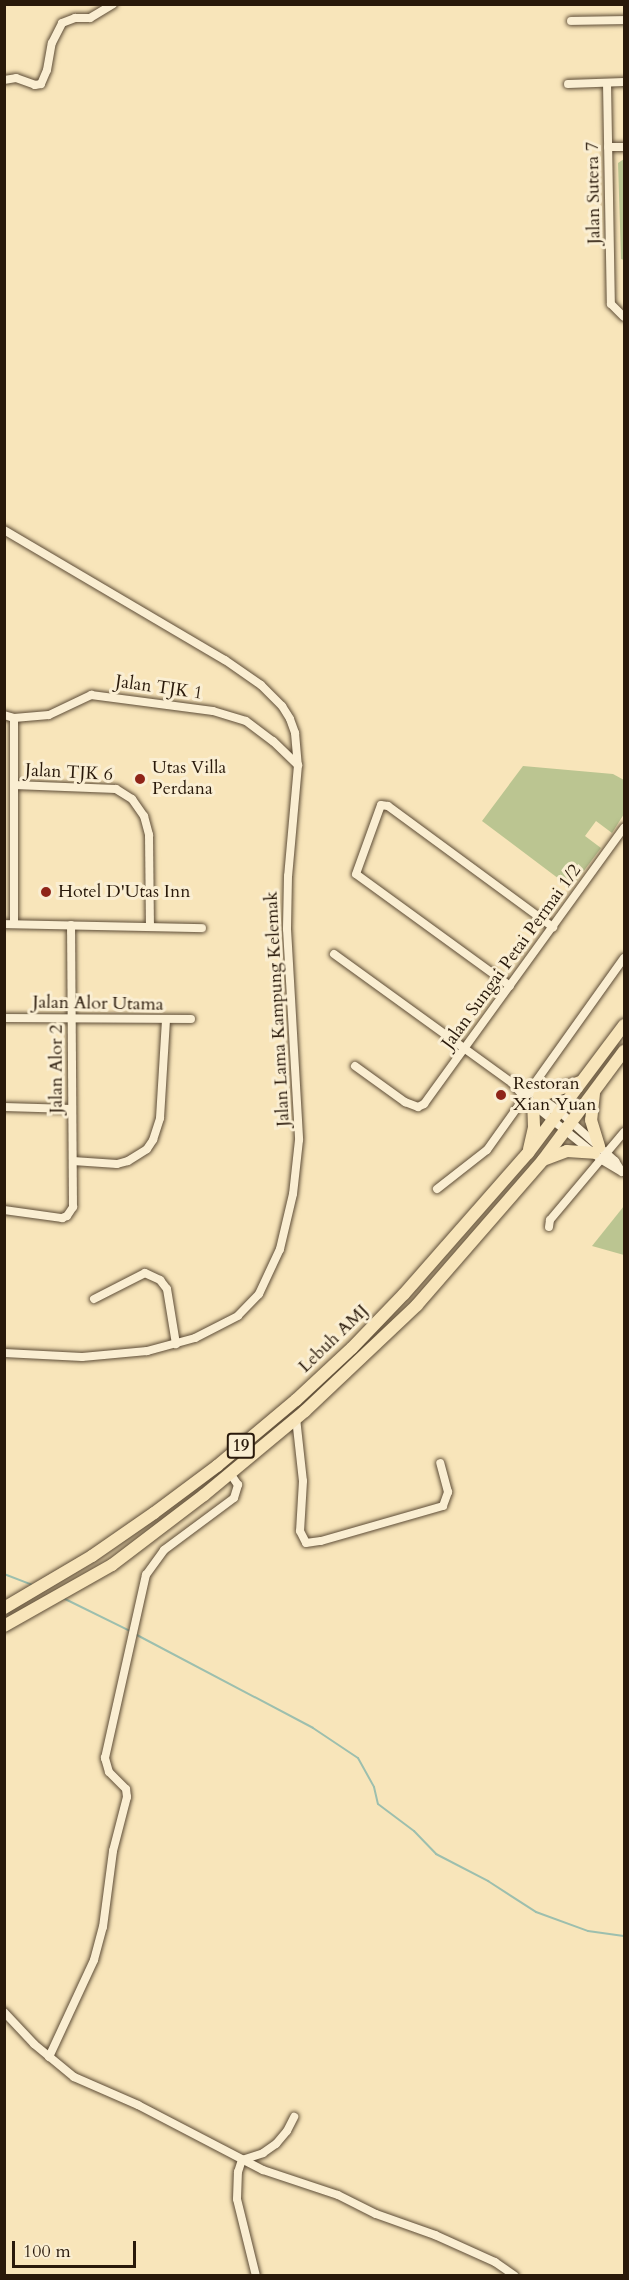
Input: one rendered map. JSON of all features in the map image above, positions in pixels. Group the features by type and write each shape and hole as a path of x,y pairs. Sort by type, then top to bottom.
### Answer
{"highway":[{"name":"Lebuh AMJ","path":"4,1608 60,1577 163,1506 296,1400 404,1294 528,1153 624,1025"},
{"name":"Lebuh AMJ","path":"4,1626 112,1565 231,1473 296,1418 417,1305 543,1160 624,1051"},
{"path":"528,1153 534,1127 532,1097 583,1081"},
{"path":"543,1160 567,1151 600,1153 591,1120 595,1089"}],"street":[{"path":"4,80 16,78 35,85 41,84 47,70 52,43 62,23 75,18 90,18 113,4"},
{"path":"571,21 624,20"},
{"path":"568,84 624,82"},
{"name":"Jalan Sutera 7","path":"607,83 611,304 624,317"},
{"path":"608,147 624,147"},
{"name":"Jalan Lama Kampung Kelemak","path":"4,530 206,648 261,684 282,706 290,719 295,733 298,765 287,902 299,1140 290,1212 274,1264 259,1294 221,1327 176,1344 147,1350 82,1357 4,1353"},
{"name":"Jalan TJK 1","path":"4,715 14,718 50,715 91,695 213,711 246,721 273,741 298,765"},
{"path":"14,718 14,924"},
{"name":"Jalan TJK 6","path":"14,785 116,789 132,799 144,816 149,836 150,927"},
{"path":"510,986 356,874 381,805 388,806 553,927"},
{"name":"Jalan Sungai Petai Permai 1/2","path":"355,1066 405,1102 418,1107 424,1104 624,828"},
{"path":"4,829 14,830"},
{"path":"4,924 202,928"},
{"name":"Jalan Alor 2","path":"4,1210 63,1218 71,1212 73,1161 71,925"},
{"path":"334,954 532,1097 623,1173"},
{"path":"437,1189 487,1150 532,1097 624,958"},
{"name":"Jalan Alor Utama","path":"4,1018 191,1019"},
{"path":"73,1161 117,1164 128,1161 147,1149 153,1140 160,1118 166,1019"},
{"path":"4,1107 72,1109"},
{"path":"549,1227 550,1220 600,1153 624,1132"},
{"path":"94,1299 145,1273 160,1280 167,1289 176,1344"},
{"path":"296,1418 303,1481 300,1531 306,1543 321,1541 443,1506 448,1492 440,1463"},
{"path":"49,2057 94,1960 103,1927 112,1858 127,1797 126,1789 110,1772 105,1758 129,1643 151,1565 164,1550 234,1497 238,1485 231,1473"},
{"path":"4,2012 49,2057 74,2077 138,2105 242,2160 280,2176 338,2195 376,2214 435,2235 495,2262 514,2276"},
{"path":"242,2160 262,2153 276,2144 287,2131 294,2117"},
{"path":"242,2160 235,2184 256,2276"}],"green space":[{"path":"624,159 624,260 621,259 618,163"},
{"path":"523,766 613,774 624,780 624,814 612,833 596,821 585,836 601,848 571,888 482,821"},
{"path":"624,1206 624,1255 592,1246"}],"waterway":[{"path":"4,1574 33,1585"},
{"path":"63,1598 130,1631"},
{"path":"135,1634 313,1728 358,1758 374,1787 378,1804 414,1831 436,1854 488,1881 536,1912 588,1931 624,1936"}],"place":[{"name":"Utas Villa Perdana","path":"140,779"},
{"name":"Hotel D'Utas Inn","path":"46,892"},
{"name":"Restoran Xian Yuan","path":"501,1095"}]}
